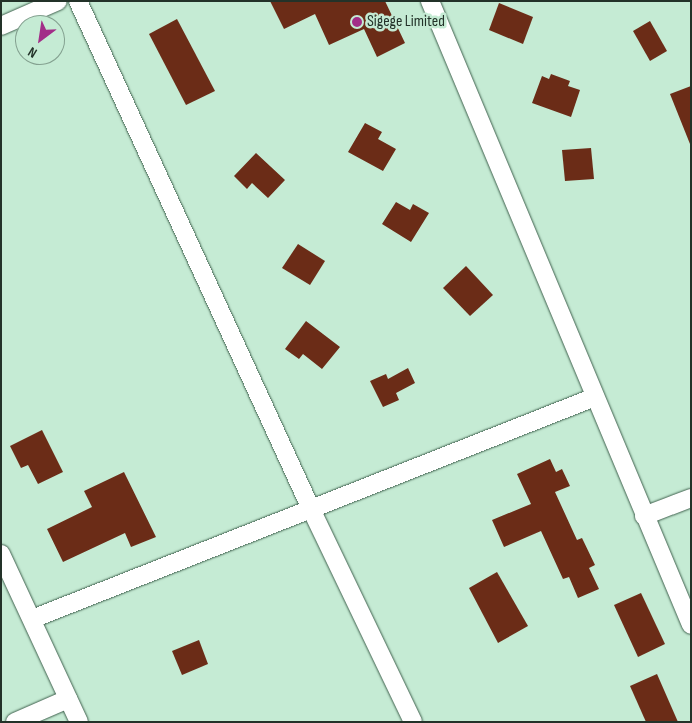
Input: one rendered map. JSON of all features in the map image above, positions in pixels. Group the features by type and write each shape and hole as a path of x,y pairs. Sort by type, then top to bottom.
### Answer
{"street":[{"path":"1,26 58,1"},
{"path":"78,1 310,509 413,722"},
{"path":"430,1 691,625"},
{"path":"32,619 595,398"},
{"path":"644,516 691,498"},
{"path":"1,554 79,722"},
{"path":"15,722 68,699"}],"building":[{"name":"Sigege Limited","path":"270,1 385,1 405,43 377,57 364,29 329,45 315,14 284,29"},
{"path":"499,3 533,17 523,44 489,30"},
{"path":"177,19 215,91 186,105 149,34"},
{"path":"650,21 667,51 650,61 633,31"},
{"path":"551,74 570,81 568,86 580,90 571,117 532,103 542,76 549,79"},
{"path":"691,86 691,143 690,144 670,94"},
{"path":"365,123 382,132 378,139 396,149 383,171 348,152"},
{"path":"591,148 594,179 565,181 562,150"},
{"path":"256,153 285,180 268,198 252,183 247,189 234,176"},
{"path":"396,202 410,210 413,204 429,213 411,242 382,224"},
{"path":"298,244 325,261 310,285 282,268"},
{"path":"466,266 493,295 470,316 443,288"},
{"path":"306,321 340,347 322,369 303,354 299,359 285,349"},
{"path":"408,368 415,383 396,393 399,400 383,407 370,381 386,374 388,379"},
{"path":"42,430 63,472 38,484 28,465 21,468 10,446"},
{"path":"550,459 556,472 562,469 570,486 555,492 577,540 582,538 595,565 589,568 599,589 578,598 569,577 563,579 541,531 504,547 492,520 531,504 517,474"},
{"path":"124,472 156,537 131,547 125,533 63,562 47,529 92,507 84,491"},
{"path":"497,572 528,626 498,643 469,588"},
{"path":"641,593 665,644 638,657 614,605"},
{"path":"199,640 208,664 182,675 172,651"},
{"path":"657,674 678,722 646,722 630,686"}],"place":[{"name":"Sigege Limited","path":"357,22"}]}
